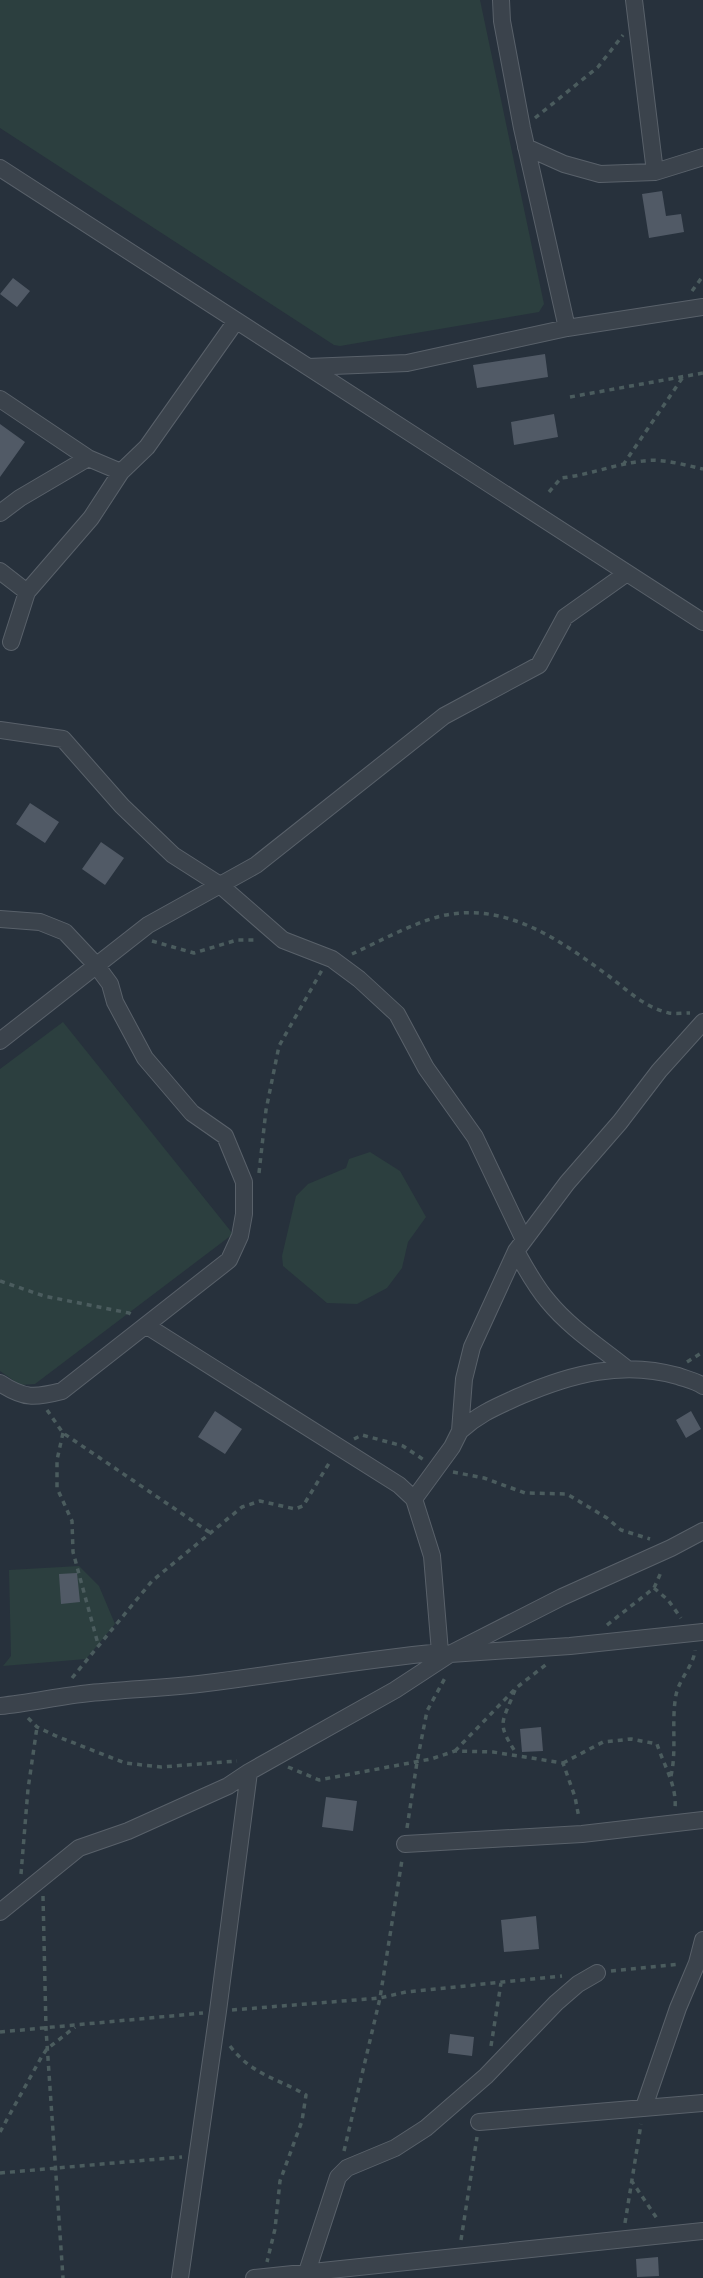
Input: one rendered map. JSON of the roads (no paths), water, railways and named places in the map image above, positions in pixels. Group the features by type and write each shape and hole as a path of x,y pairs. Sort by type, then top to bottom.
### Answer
{"street":[{"path":"501,0 502,20 522,128 567,328"},
{"path":"634,0 655,172"},
{"path":"526,147 564,164 600,174 655,172 703,157"},
{"path":"0,168 703,622"},
{"path":"308,367 407,363 567,328 703,307"},
{"path":"11,642 27,592 91,518 121,472 147,447 236,321"},
{"path":"0,399 88,458 121,472"},
{"path":"0,513 20,498 88,458"},
{"path":"0,571 27,592"},
{"path":"0,1041 148,925 257,864 444,716 539,664 565,617 627,573"},
{"path":"0,730 63,739 122,806 173,855 220,885 283,940 330,959 359,979 397,1014 426,1068 475,1137 533,1281 549,1303 570,1324 626,1368"},
{"path":"0,919 40,922 65,932 96,965 110,984 115,1002 145,1058 192,1113 225,1136 244,1182 244,1214 240,1236 229,1260 62,1391 38,1397 17,1394 0,1383"},
{"path":"414,1499 452,1447 460,1431 464,1379 472,1348 520,1245 568,1182 620,1122 697,1018"},
{"path":"147,1326 398,1485 414,1499 432,1556 445,1653"},
{"path":"460,1431 489,1409 554,1382 603,1370 626,1368 667,1373 703,1385"},
{"path":"0,1912 79,1849 128,1831 228,1786 395,1690 445,1653 703,1531"},
{"path":"7,1705 55,1700 87,1693 205,1683 381,1658 570,1646 697,1632"},
{"path":"180,2278 218,2016 249,1772"},
{"path":"405,1844 582,1834 703,1820"},
{"path":"644,2107 703,1940"},
{"path":"306,2275 338,2177 347,2168 395,2148 426,2127 486,2076 556,2003 578,1984 597,1973"},
{"path":"479,2122 703,2103"},
{"path":"258,2278 703,2231"}]}
